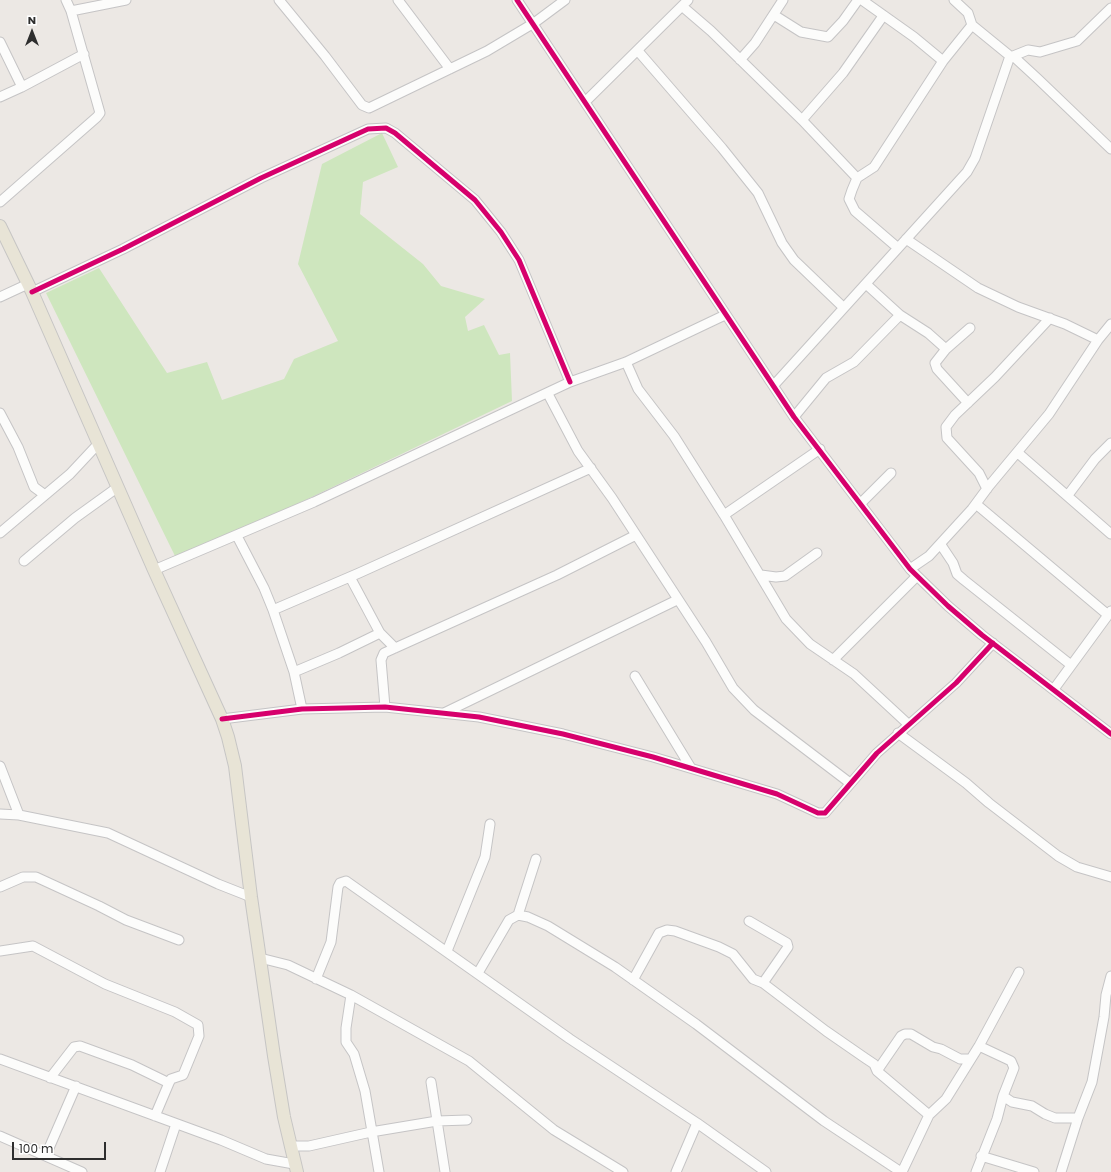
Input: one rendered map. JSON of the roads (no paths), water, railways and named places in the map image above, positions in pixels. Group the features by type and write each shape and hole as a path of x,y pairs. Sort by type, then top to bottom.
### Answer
{"main road":[{"path":"0,226 30,288 154,570 222,719 235,766 251,897 274,1056 295,1168"}],"street":[{"path":"0,202 99,115 99,108 84,54 71,11 66,0"},
{"path":"71,11 126,0"},
{"path":"279,0 364,106 372,107 450,69 534,23 565,0"},
{"path":"398,0 450,69"},
{"path":"517,0 534,23 725,315 774,385 794,417 820,449 910,569 948,606 993,643 1111,734"},
{"path":"740,60 755,43 783,0"},
{"path":"774,15 801,32 828,38 843,21 858,0"},
{"path":"862,0 914,37 943,61"},
{"path":"954,0 968,12 972,25 1011,56 1111,149"},
{"path":"585,102 686,3 707,27 802,120 857,178"},
{"path":"1011,56 1028,50 1040,52 1076,41 1111,8"},
{"path":"802,120 843,73 883,16"},
{"path":"898,248 855,211 849,199 857,178 866,173 878,162 943,61 972,25"},
{"path":"0,42 22,86"},
{"path":"638,51 722,148 758,193 782,242 794,260 843,307"},
{"path":"0,97 84,54"},
{"path":"774,385 933,208 949,194 967,172 976,158 1011,56"},
{"path":"0,298 30,288 123,248 261,178 368,129 386,128 396,133 476,200 501,232 519,260 570,382"},
{"path":"906,239 978,288 1018,307 1050,318 1098,340"},
{"path":"866,284 900,315 928,333 946,349"},
{"path":"154,570 314,502 392,464 548,394 570,382 626,362 725,315"},
{"path":"794,417 826,378 854,362 900,315"},
{"path":"987,489 979,473 946,435 946,427 1050,318"},
{"path":"910,569 922,563 941,545 1018,453 1049,414 1098,340 1111,324"},
{"path":"968,403 935,366 937,360 946,349 970,328"},
{"path":"626,362 638,389 674,436 724,514 786,619 798,634 832,660 854,674 908,724"},
{"path":"548,394 578,451 636,535 740,697 788,737 850,783"},
{"path":"0,413 18,447 34,487 45,495"},
{"path":"0,533 70,474 99,443"},
{"path":"1068,495 1095,459 1109,448"},
{"path":"724,514 820,449"},
{"path":"1018,453 1111,534"},
{"path":"273,610 350,577 591,468"},
{"path":"861,503 891,473"},
{"path":"24,561 75,518 118,487"},
{"path":"976,504 1109,613 1054,689"},
{"path":"385,707 381,660 384,653 557,576 636,535"},
{"path":"237,536 264,588 273,610 294,672 302,709"},
{"path":"941,545 953,563 957,574 1071,665"},
{"path":"761,575 776,578 784,576 817,553"},
{"path":"832,660 917,576"},
{"path":"350,577 380,632 395,648"},
{"path":"444,713 677,600"},
{"path":"294,672 345,651 380,632"},
{"path":"222,719 302,709 385,707 479,717 563,734 691,768 777,794 822,814 829,810 850,783 898,733 956,682 993,643"},
{"path":"636,676 691,768"},
{"path":"898,733 966,783 989,803 1058,856 1076,867 1111,877"},
{"path":"0,766 19,815"},
{"path":"0,814 19,815 108,833 218,884 251,897"},
{"path":"447,951 485,857 490,824"},
{"path":"518,915 536,859"},
{"path":"0,888 24,877 36,877 126,920 179,940"},
{"path":"316,979 330,949 338,887 343,882 349,883 478,972 570,1039 697,1123 766,1172"},
{"path":"478,972 509,920 518,915 528,917 548,926 633,980 824,1121 902,1172 929,1115 946,1099 972,1059 1019,972"},
{"path":"748,921 787,942 788,947 763,983"},
{"path":"633,980 659,933 666,930 675,931 732,954 754,979 763,983 826,1031 874,1064 877,1071 929,1115"},
{"path":"0,951 33,946 105,984 175,1012 198,1025 198,1036 183,1075 171,1079 155,1116"},
{"path":"260,958 288,965 351,995 469,1060 554,1130 623,1172"},
{"path":"1061,1172 1078,1118 1092,1082 1106,995 1111,976"},
{"path":"351,995 346,1028 346,1042 354,1054 365,1091 370,1132 379,1172"},
{"path":"877,1071 901,1036 905,1034 911,1034 933,1047 941,1049 960,1059 972,1059"},
{"path":"50,1078 74,1047 80,1046 132,1065 169,1083"},
{"path":"976,1172 981,1156 997,1119 1003,1096 1013,1075 1013,1064 1011,1060 979,1046"},
{"path":"0,1059 76,1086 266,1159 295,1168"},
{"path":"431,1082 446,1172"},
{"path":"46,1155 76,1086"},
{"path":"1003,1096 1012,1102 1032,1106 1055,1118 1078,1118"},
{"path":"290,1146 310,1146 370,1132 437,1121 467,1120"},
{"path":"676,1172 697,1123"},
{"path":"160,1172 176,1124"},
{"path":"0,1136 46,1155 78,1171"},
{"path":"981,1156 1034,1172"}]}
